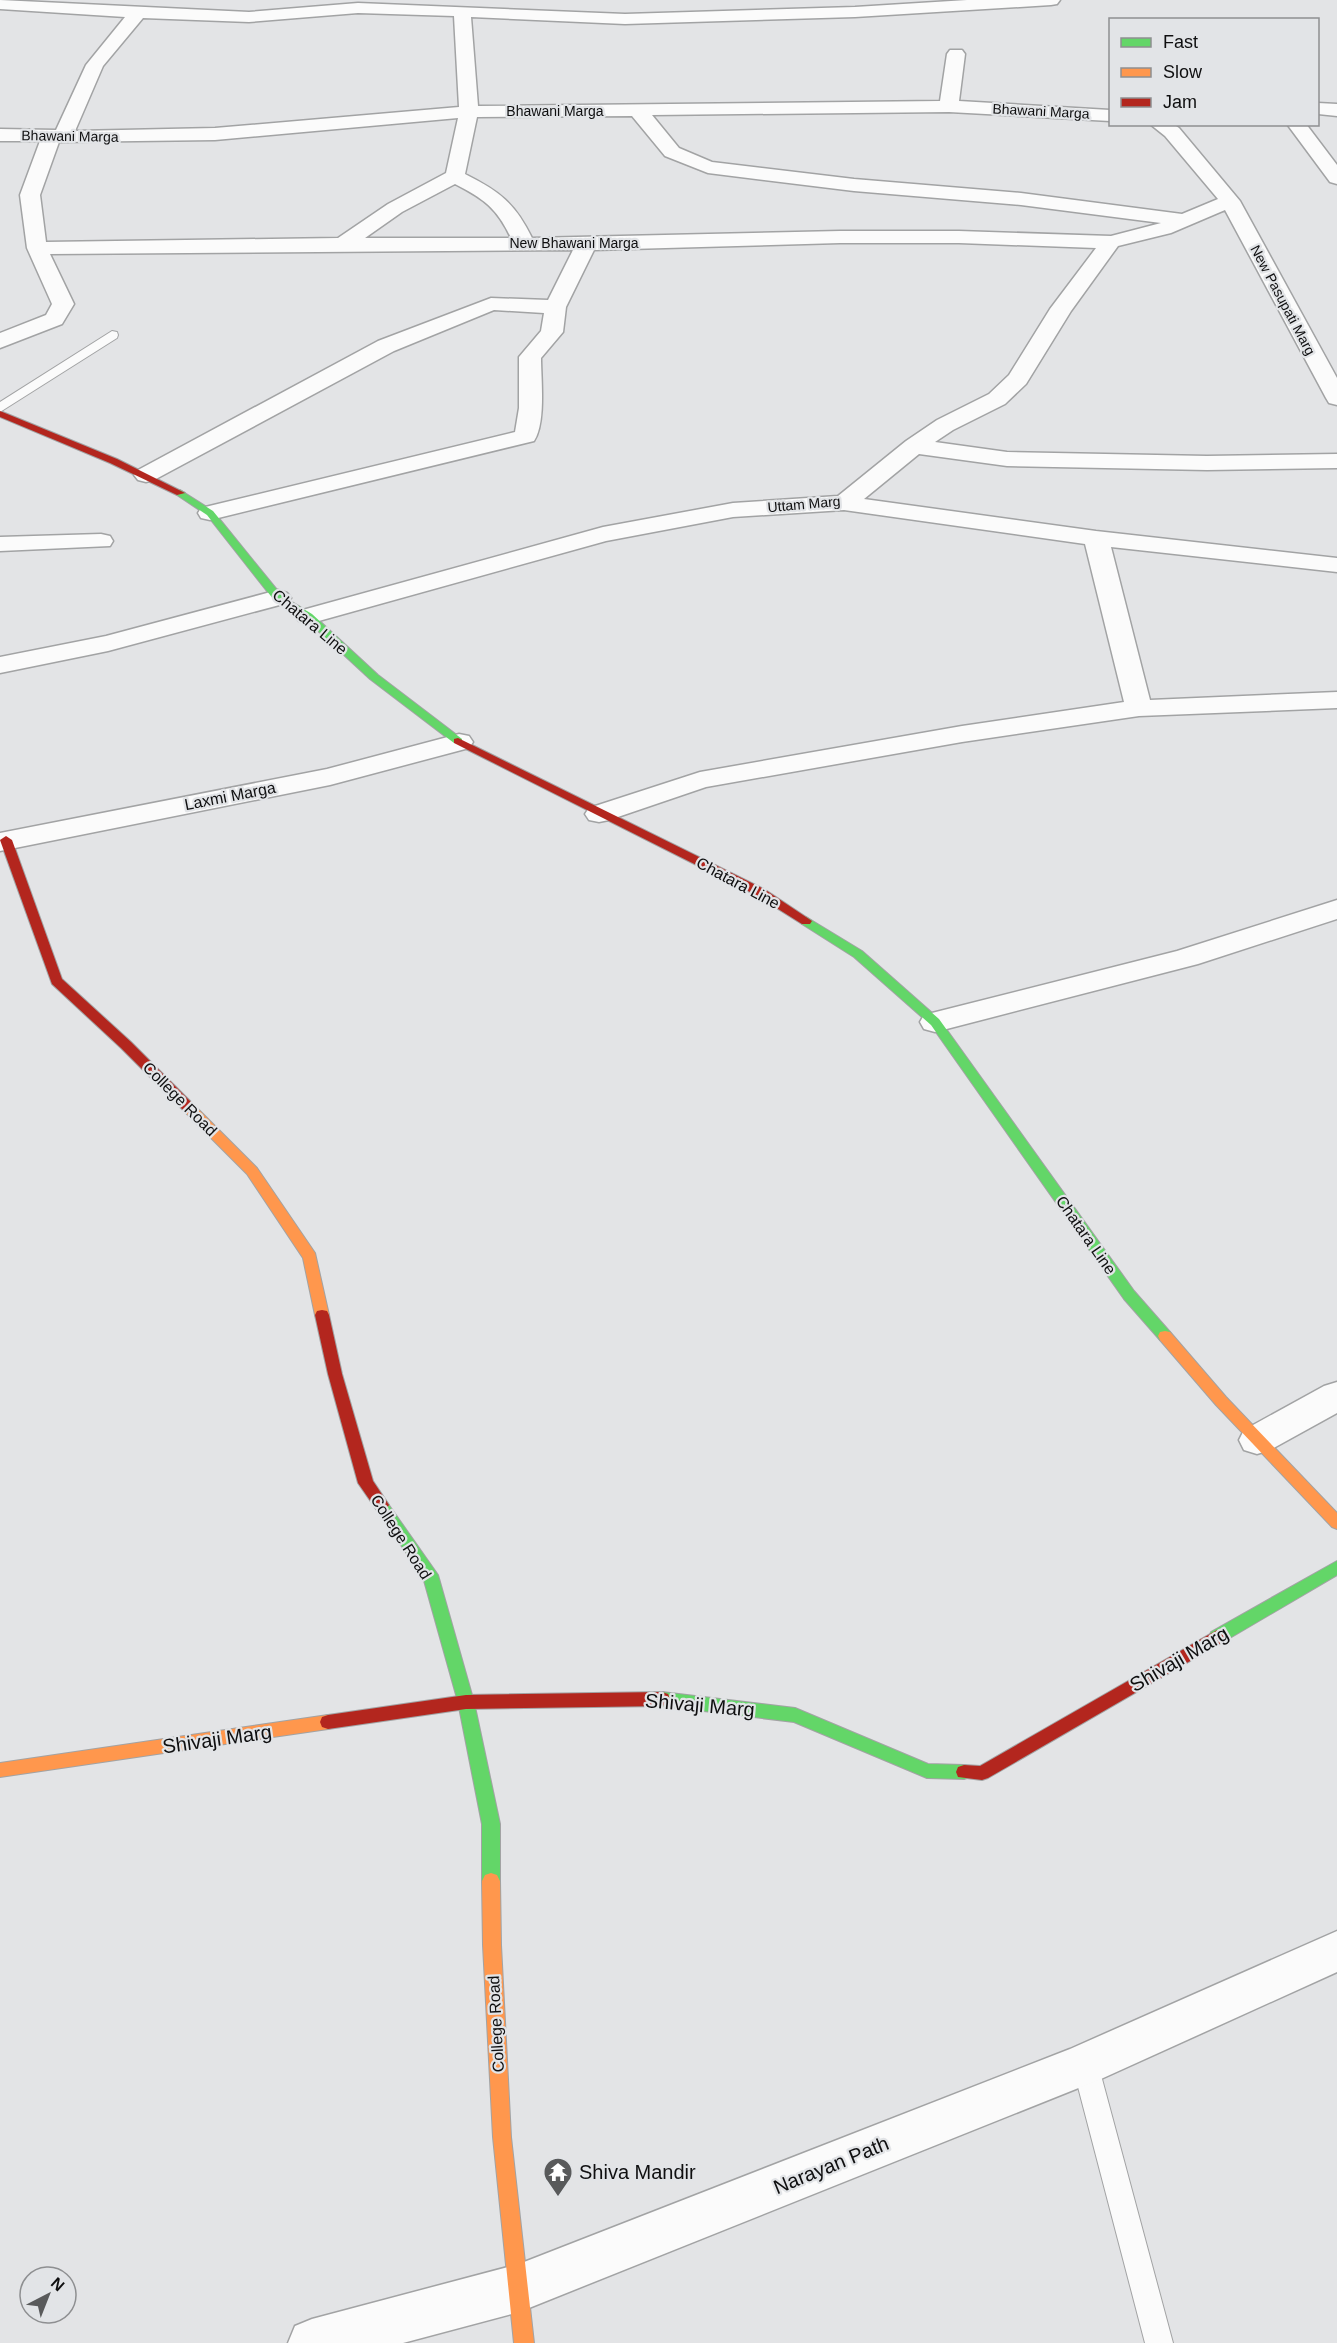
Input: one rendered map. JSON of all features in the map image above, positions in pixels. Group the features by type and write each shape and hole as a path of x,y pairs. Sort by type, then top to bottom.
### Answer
{"street":[{"path":"692,0 693,18"},
{"path":"0,4 152,9 249,17 313,6 462,13 525,7 625,19 693,18 852,6 1051,0"},
{"path":"0,341 54,319 63,304 37,248 30,195 57,136 95,65 152,9"},
{"path":"344,244 395,208 455,176 469,112 462,13"},
{"path":"949,106 956,54"},
{"name":"Bhawani Marga","path":"0,135 140,138 214,134 469,112 949,106 1109,116"},
{"path":"1319,109 1337,110"},
{"path":"638,111 672,152 708,167 854,185 1021,199 1185,220"},
{"path":"1111,242 1164,229 1230,201 1172,132 1162,126"},
{"path":"1298,126 1337,178"},
{"path":"455,176 499,200 512,217 524,243"},
{"name":"New Pasupati Marg","path":"1230,201 1337,398"},
{"name":"New Bhawani Marga","path":"37,248 587,244 840,237 959,237 1111,242"},
{"name":"Uttam Marg","path":"308,616 603,534 733,510 844,503 914,446 945,425 997,399 1018,379 1060,309 1111,242"},
{"path":"210,513 526,436 530,408 530,357 552,332 555,307 587,244"},
{"path":"146,476 386,346 491,304 555,307"},
{"name":"Chatara Line","path":"0,414 80,446 146,476 180,493 210,513 278,598 308,616 374,677 459,742 770,898 858,954 935,1022 1129,1295 1257,1440 1337,1522"},
{"path":"914,446 1007,459 1207,463 1337,461"},
{"path":"844,503 1096,538 1337,565"},
{"path":"1096,538 1139,708"},
{"path":"0,544 101,541"},
{"path":"0,665 108,643 278,598"},
{"path":"599,814 700,780 817,758 1139,708 1337,700"},
{"name":"Laxmi Marga","path":"3,841 330,777 459,742"},
{"name":"College Road","path":"3,841 56,981 126,1045 252,1171 310,1257 335,1374 366,1483 430,1575 466,1702 491,1824 492,1945 502,2137 524,2343"},
{"path":"935,1022 1115,978 1337,909"},
{"path":"1257,1440 1337,1396"},
{"name":"Shivaji Marg","path":"0,1770 466,1702 657,1698 795,1714 927,1772 982,1773 1337,1567"},
{"name":"Narayan Path","path":"312,2343 519,2288 1085,2064 1334,1960"}],"lane":[{"path":"0,408 112,335"},
{"path":"1085,2064 1159,2343"}],"traffic: fast":[{"path":"180,493 210,513 278,598 308,616 374,677 458,741"},
{"path":"806,921 858,954 935,1022 1129,1295 1165,1336"},
{"path":"381,1505 430,1575 466,1702 491,1824 491,1881"},
{"path":"1217,1637 1337,1567"},
{"path":"662,1699 795,1715 927,1771 964,1772"}],"traffic: slow":[{"path":"191,1110 252,1171 310,1257 322,1315"},
{"path":"1165,1336 1221,1401 1337,1523"},
{"path":"0,1770 328,1722"},
{"path":"491,1881 502,2137 524,2343"}],"traffic: jam":[{"path":"0,414 114,461 180,493"},
{"path":"458,741 760,892 806,921"},
{"path":"6,840 56,981 126,1045 191,1110"},
{"path":"322,1315 335,1374 366,1483 381,1505"},
{"path":"964,1772 982,1773 1217,1637"},
{"path":"328,1722 466,1702 662,1699"}],"place":[{"name":"Shiva Mandir","path":"558,2198"}]}
